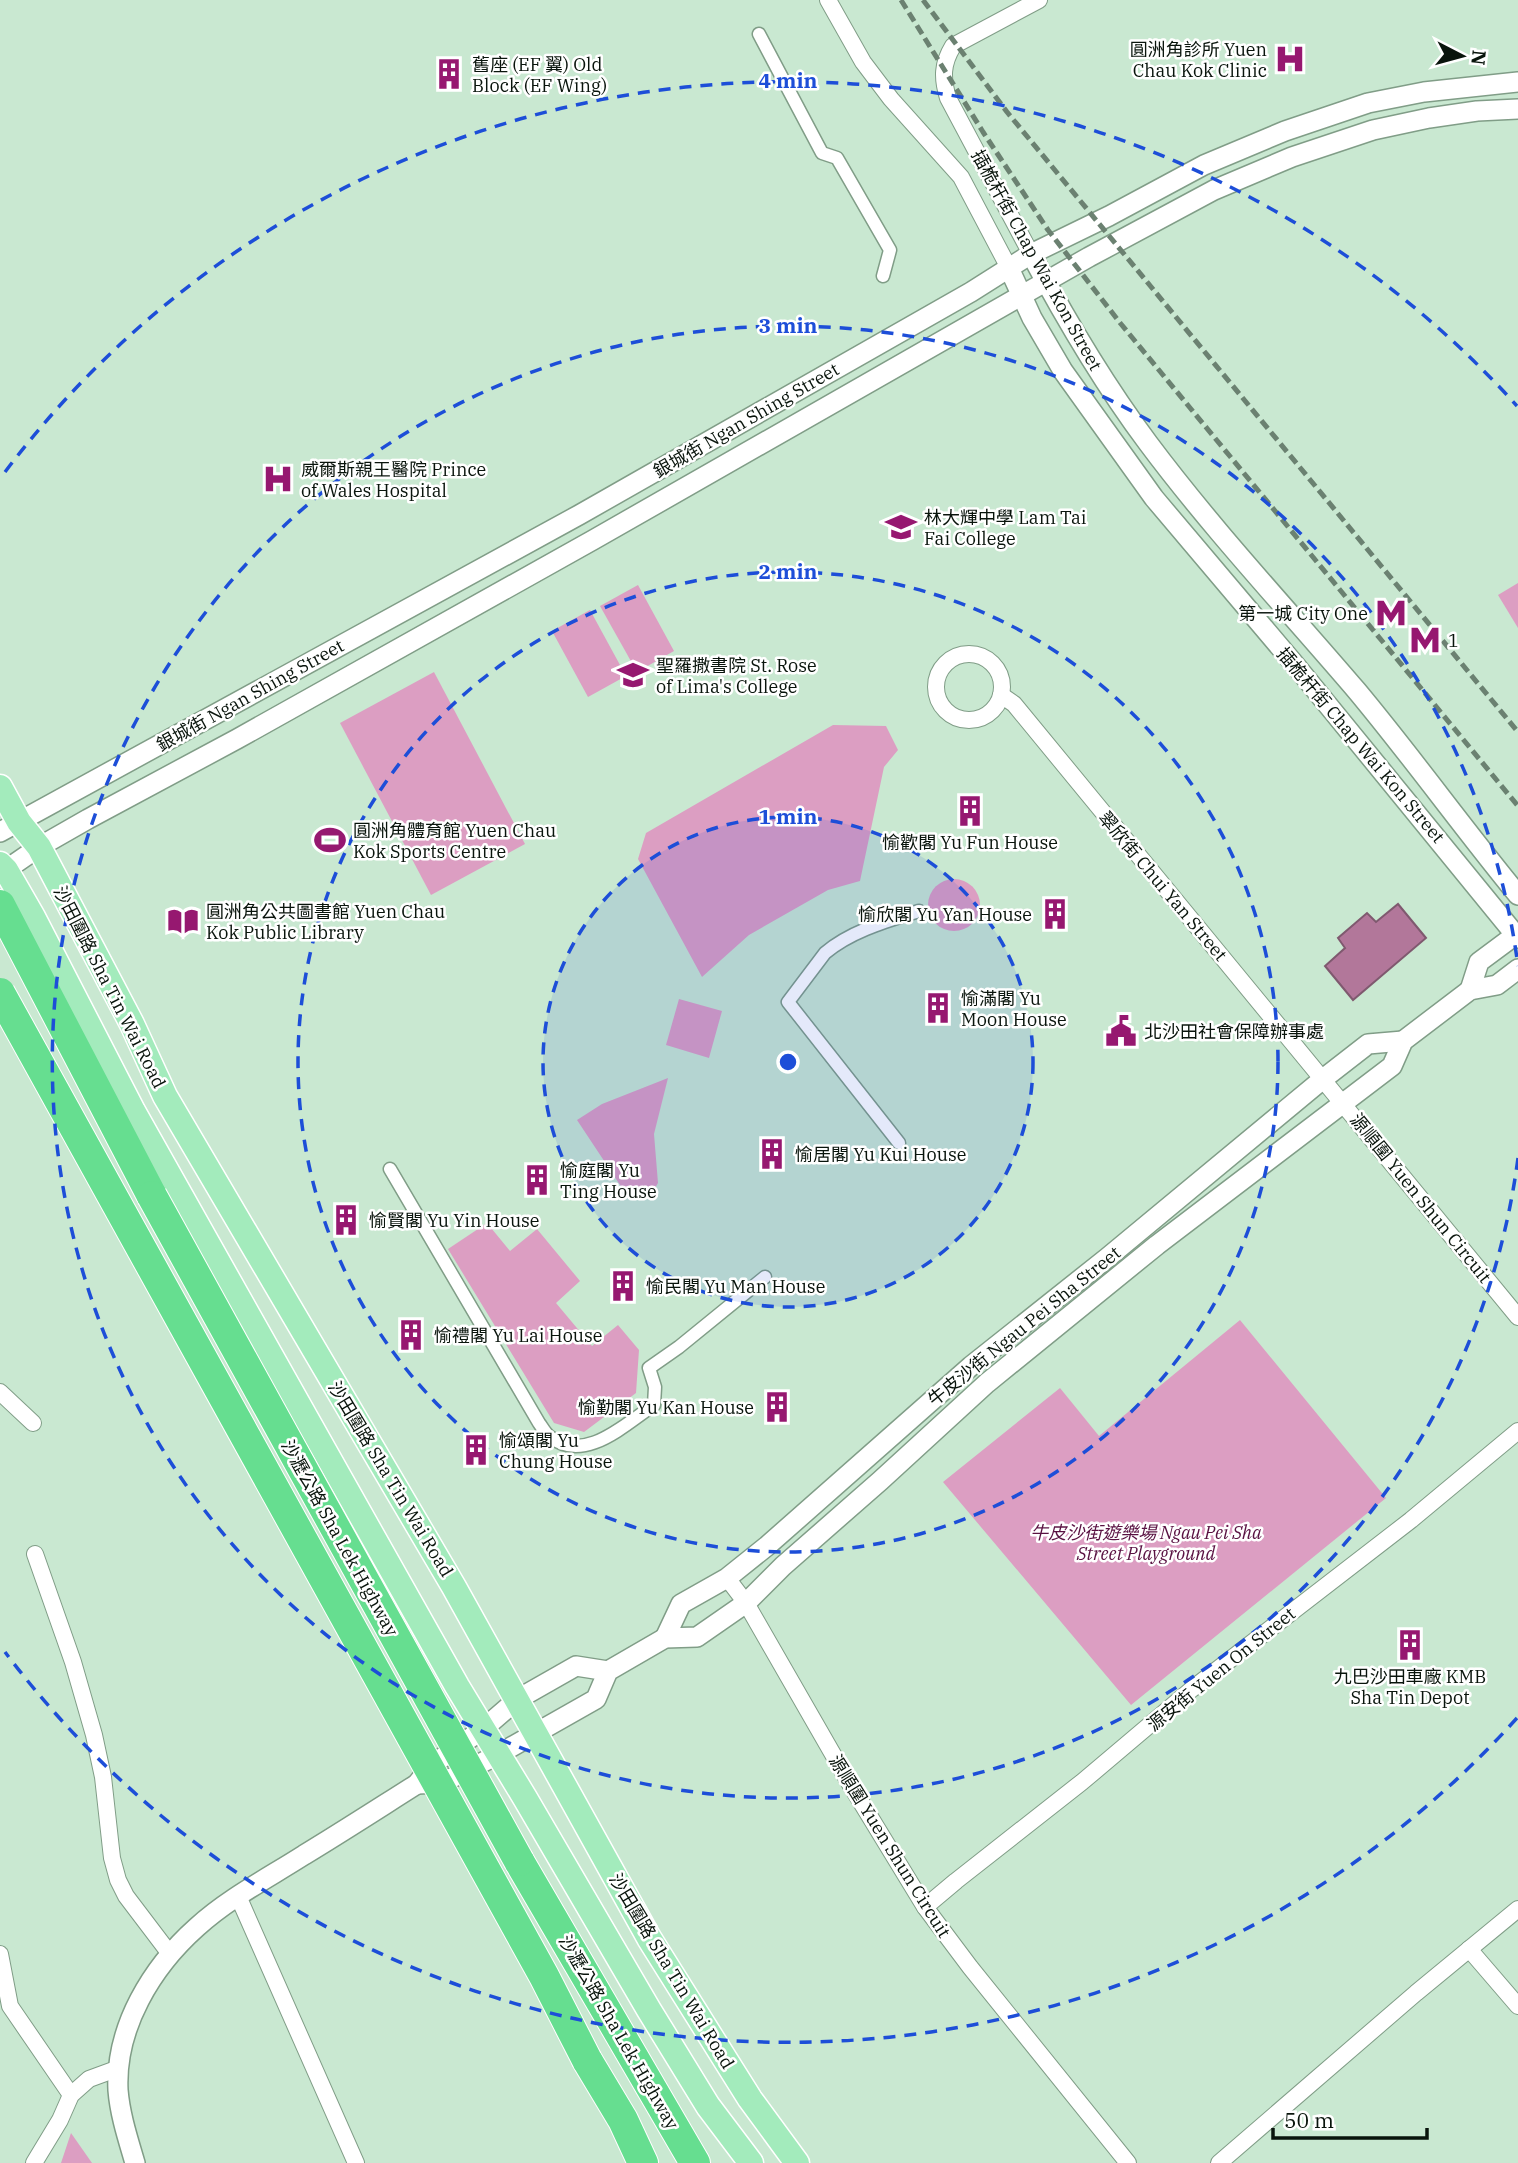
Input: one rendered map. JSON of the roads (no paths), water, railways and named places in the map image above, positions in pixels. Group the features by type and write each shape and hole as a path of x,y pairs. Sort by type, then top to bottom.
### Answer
{"highway":[{"name":"沙瀝公路 Sha Lek Highway","path":"0,905 152,1196 505,1837 695,2163"},
{"name":"沙瀝公路 Sha Lek Highway","path":"0,993 530,1952 587,2060 623,2120 643,2163"},
{"path":"587,2060 609,2118 621,2163"}],"main road":[{"name":"沙田圍路 Sha Tin Wai Road","path":"0,787 9,827 39,847 132,1024 165,1096 441,1564 656,1949 750,2099 797,2163"},
{"name":"沙田圍路 Sha Tin Wai Road","path":"2,870 33,917 133,1111 483,1729 708,2106 751,2163"}],"street":[{"name":"插桅杆街 Chap Wai Kon Street","path":"828,0 863,62 891,99 961,177 1032,318 1063,371 1154,498 1517,935"},
{"name":"插桅杆街 Chap Wai Kon Street","path":"1038,0 953,46 942,71 948,98 1046,282 1096,367 1149,444 1218,530 1359,694 1518,895"},
{"path":"759,34 822,153 837,158 890,250 883,276"},
{"name":"銀城街 Ngan Shing Street","path":"9,827 579,515 1031,254 1204,165 1284,131 1368,103 1457,87 1518,82"},
{"name":"銀城街 Ngan Shing Street","path":"2,870 488,599 1022,295 1214,190 1292,157 1373,130 1429,118 1518,109"},
{"path":"972,654 983,657 999,672 1001,695 989,714 979,719 956,718 946,711 940,702 936,691 937,679 950,660 960,655 972,654"},
{"name":"翠欣街 Chui Yan Street","path":"1001,695 1014,704 1324,1079"},
{"path":"899,1143 788,1002 825,953 833,947 877,924 919,911"},
{"name":"牛皮沙街 Ngau Pei Sha Street","path":"1470,990 1479,962 1517,935"},
{"name":"牛皮沙街 Ngau Pei Sha Street","path":"608,1671 665,1638 697,1637 746,1603 783,1566 987,1383 1157,1245 1392,1066 1403,1041 1470,990 1497,985 1518,969"},
{"name":"牛皮沙街 Ngau Pei Sha Street","path":"665,1638 681,1604 727,1578 767,1546 971,1366 1324,1079 1368,1044 1403,1041"},
{"name":"源順圍 Yuen Shun Circuit","path":"1324,1079 1518,1318"},
{"path":"390,1169 539,1423 550,1436 564,1444 596,1444 654,1405 655,1387 649,1368 765,1278"},
{"path":"0,1392 33,1423"},
{"name":"源安街 Yuen On Street","path":"925,1907 1082,1782 1192,1689 1411,1520 1518,1432"},
{"path":"35,1554 97,1745 107,1799 112,1858 118,1880 126,1896 170,1954"},
{"name":"源順圍 Yuen Shun Circuit","path":"727,1578 746,1603 850,1784 925,1907 1128,2163"},
{"path":"135,2163 118,2089 123,2042 134,2011 170,1954 198,1926 238,1896 417,1784 432,1765 483,1729 518,1699 576,1666 608,1671 596,1699 442,1783 417,1784"},
{"path":"238,1896 356,2163"},
{"path":"1219,2163 1518,1909"},
{"path":"1469,1950 1518,2006"},
{"path":"0,1954 10,2006 71,2095"},
{"path":"34,2163 60,2120 71,2095 89,2079 119,2068"}],"railway":[{"path":"901,0 1048,230 1121,324 1518,806"},
{"path":"923,0 1007,112 1518,732"}],"place":[{"name":"圓洲角診所 Yuen Chau Kok Clinic","path":"1290,59"},
{"name":"舊座 (EF 翼) Old Block (EF Wing)","path":"449,74"},
{"name":"威爾斯親王醫院 Prince of Wales Hospital","path":"278,479"},
{"name":"林大輝中學 Lam Tai Fai College","path":"901,527"},
{"name":"第一城 City One","path":"1391,613"},
{"name":"1","path":"1425,640"},
{"name":"聖羅撒書院 St. Rose of Lima's College","path":"633,675"},
{"name":"愉歡閣 Yu Fun House","path":"970,811"},
{"name":"圓洲角體育館 Yuen Chau Kok Sports Centre","path":"330,840"},
{"name":"愉欣閣 Yu Yan House","path":"1055,914"},
{"name":"圓洲角公共圖書館 Yuen Chau Kok Public Library","path":"183,921"},
{"name":"愉滿閣 Yu Moon House","path":"938,1008"},
{"name":"北沙田社會保障辦事處","path":"1121,1031"},
{"name":"愉居閣 Yu Kui House","path":"772,1154"},
{"name":"愉庭閣 Yu Ting House","path":"537,1180"},
{"name":"愉賢閣 Yu Yin House","path":"346,1220"},
{"name":"愉民閣 Yu Man House","path":"623,1286"},
{"name":"愉禮閣 Yu Lai House","path":"411,1335"},
{"name":"愉勤閣 Yu Kan House","path":"777,1407"},
{"name":"愉頌閣 Yu Chung House","path":"476,1450"},
{"name":"九巴沙田車廠 KMB Sha Tin Depot","path":"1410,1645"}],"park label":[{"name":"牛皮沙街遊樂場 Ngau Pei Sha Street Playground","path":"1146,1542"}]}
